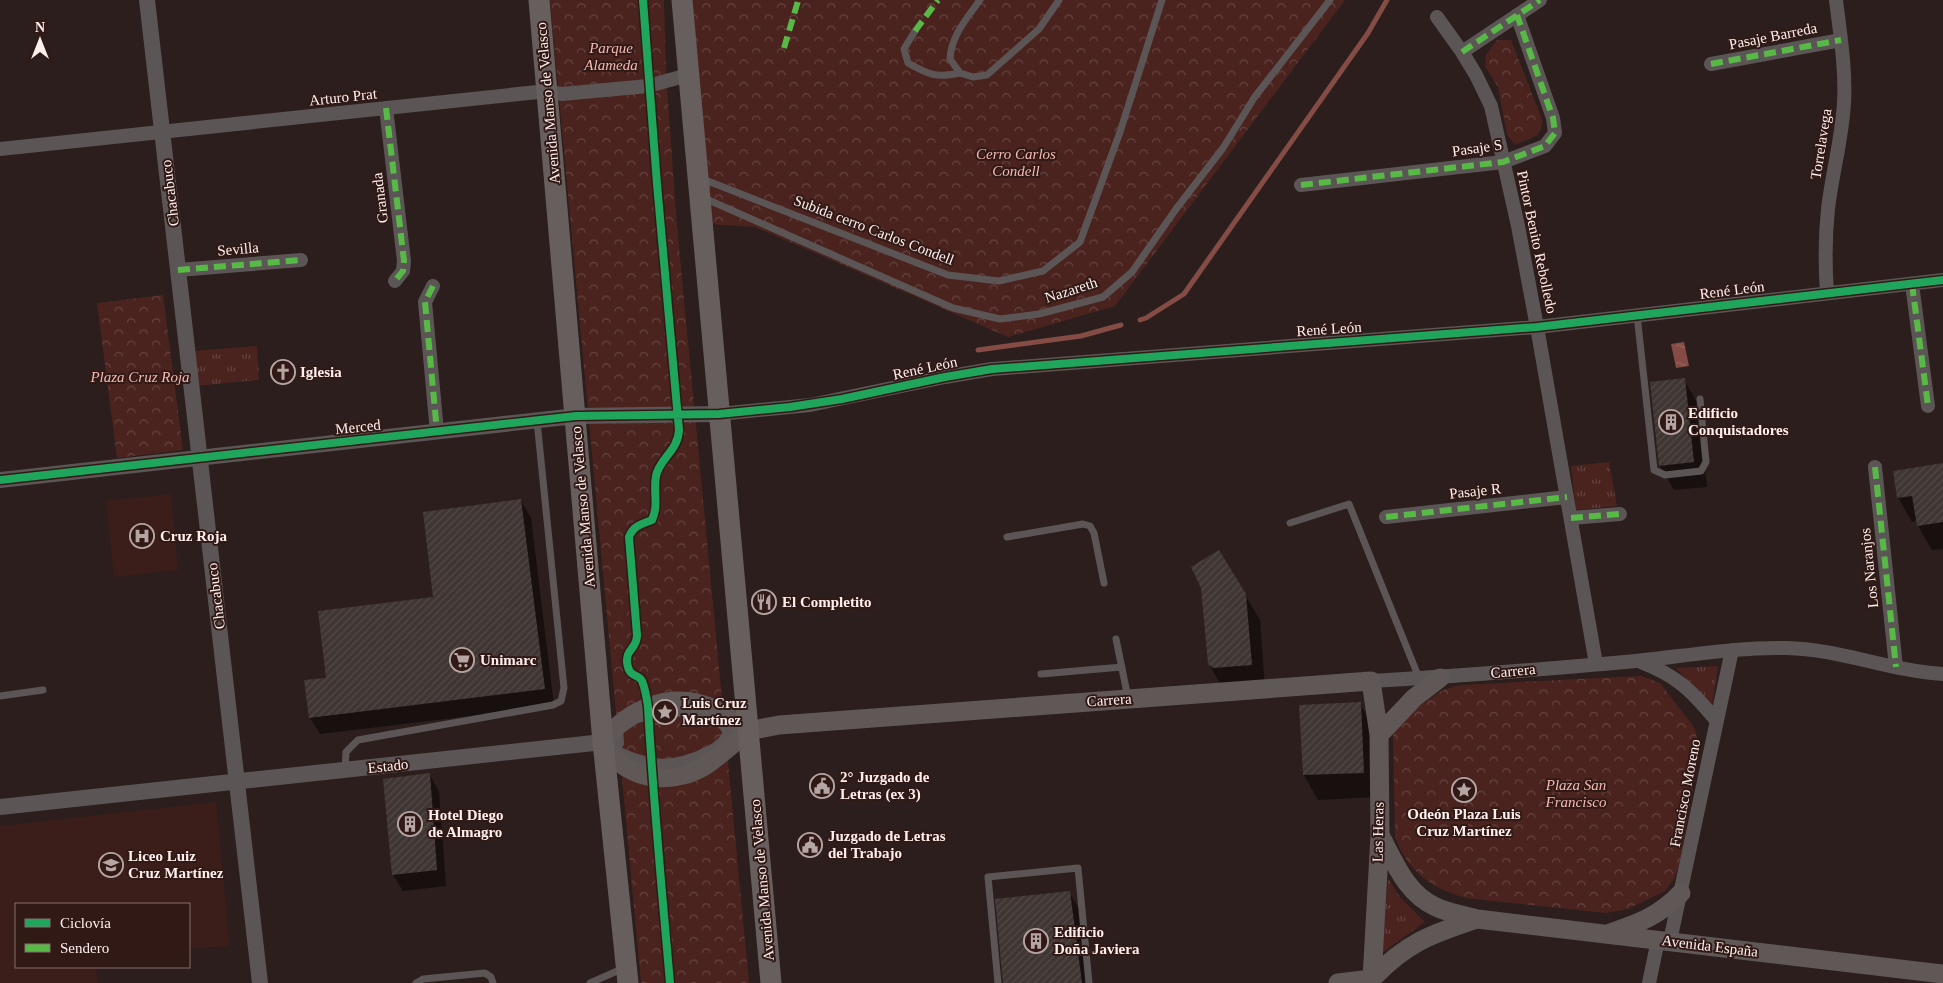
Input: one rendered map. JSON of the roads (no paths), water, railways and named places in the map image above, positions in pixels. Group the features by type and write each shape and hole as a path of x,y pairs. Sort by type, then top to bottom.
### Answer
{"main road":[{"name":"Avenida Manso de Velasco","path":"539,0 576,416 611,743 627,975"},
{"name":"Avenida Manso de Velasco","path":"682,0 771,983"},
{"path":"1379,735 1414,698 1440,678"},
{"name":"Carrera","path":"748,731 780,725 1371,681"},
{"name":"Las Heras","path":"1371,681 1379,735 1380,834 1372,981"},
{"path":"674,702 688,702 710,707 748,731 702,768 677,776 653,777 631,772 614,760 611,743 621,722 634,713 648,707 674,702"},
{"name":"Avenida España","path":"1380,834 1405,882 1419,896 1435,907 1477,919 1940,977"},
{"path":"1607,934 1653,916 1662,911 1681,894"},
{"name":"Avenida España","path":"1372,981 1391,959 1414,943 1443,930 1477,919"},
{"path":"1338,983 1372,981"}],"street":[{"name":"Chacabuco","path":"147,0 260,983"},
{"path":"1462,52 1540,0"},
{"name":"Torrelavega","path":"1827,293 1825,263 1828,210 1842,130 1844,101 1844,72 1836,0"},
{"name":"Pasaje S","path":"1301,184 1503,162 1545,146 1555,133 1553,118 1517,15"},
{"name":"Pintor Benito Rebolledo","path":"1437,17 1476,75 1491,106 1537,326 1596,664"},
{"name":"Pasaje Barreda","path":"1711,64 1841,40"},
{"name":"Arturo Prat","path":"0,149 547,91 562,94 648,86 688,75"},
{"name":"Granada","path":"386,108 404,261 403,271 395,281"},
{"name":"Sevilla","path":"178,270 301,260"},
{"name":"René León","path":"719,414 810,405 992,369 1537,326 1943,280"},
{"path":"1912,284 1928,406"},
{"path":"433,286 425,302 437,432"},
{"name":"Merced","path":"0,480 576,416 719,414"},
{"name":"Los Naranjos","path":"1875,467 1896,667"},
{"name":"Pasaje R","path":"1386,517 1567,497"},
{"path":"1570,518 1620,514"},
{"name":"Carrera","path":"1371,681 1440,678 1637,661 1732,650 1786,648 1808,649 1896,667 1943,674"},
{"name":"Francisco Moreno","path":"1649,983 1681,894 1732,650"},
{"name":"Carrera","path":"1637,661 1664,671 1680,682 1697,697 1716,720"},
{"path":"656,712 690,713 712,718 726,727 728,732 726,738 714,748 693,759 673,764 658,765 638,761 615,750 611,743 618,730 637,718 656,712"},
{"name":"Estado","path":"0,807 611,743"}],"lane":[{"path":"980,0 960,28 950,48 950,59 960,72 973,77 987,75 1039,29 1059,0"},
{"name":"Subida cerro Carlos Condell","path":"699,186 948,275 999,281 1043,270 1080,242 1120,132 1162,0"},
{"name":"Nazareth","path":"699,186 953,308 1000,319 1039,314 1102,297 1132,272 1176,209 1224,148 1254,98 1330,0"},
{"path":"915,31 904,49 908,63 925,73 944,76 960,72"},
{"path":"1637,315 1654,470 1665,475 1701,472 1706,462 1700,399"},
{"path":"345,770 346,752 358,740 553,705 561,701 564,688 537,421"},
{"path":"1290,523 1349,504 1420,678"},
{"path":"1007,537 1083,524 1090,526 1094,533 1104,583"},
{"path":"1116,639 1128,699"},
{"path":"1042,674 1122,667"},
{"path":"0,696 43,690"},
{"path":"998,983 988,877 1078,868 1088,983"},
{"path":"416,983 423,979 485,972 491,977 493,983"},
{"path":"590,983 627,975"}],"water":[{"path":"1684,342 1689,366 1676,368 1671,344"}],"waterway":[{"path":"1140,320 1184,294 1368,33 1387,0"},
{"path":"978,350 1081,336 1121,325"}],"place":[{"name":"Iglesia","path":"283,372"},
{"name":"Edificio Conquistadores","path":"1671,422"},
{"name":"Cruz Roja","path":"142,536"},
{"name":"El Completito","path":"764,602"},
{"name":"Unimarc","path":"462,660"},
{"name":"Luis Cruz Martínez","path":"665,712"},
{"name":"2° Juzgado de Letras (ex 3)","path":"822,786"},
{"name":"Odeón Plaza Luis Cruz Martínez","path":"1464,790"},
{"name":"Hotel Diego de Almagro","path":"410,824"},
{"name":"Juzgado de Letras del Trabajo","path":"810,845"},
{"name":"Liceo Luiz Cruz Martínez","path":"111,865"},
{"name":"Edificio Doña Javiera","path":"1036,941"}],"park label":[{"name":"Parque Alameda","path":"611,56"},
{"name":"Cerro Carlos Condell","path":"1016,162"},
{"name":"Plaza Cruz Roja","path":"140,377"},
{"name":"Plaza San Francisco","path":"1576,794"}]}
